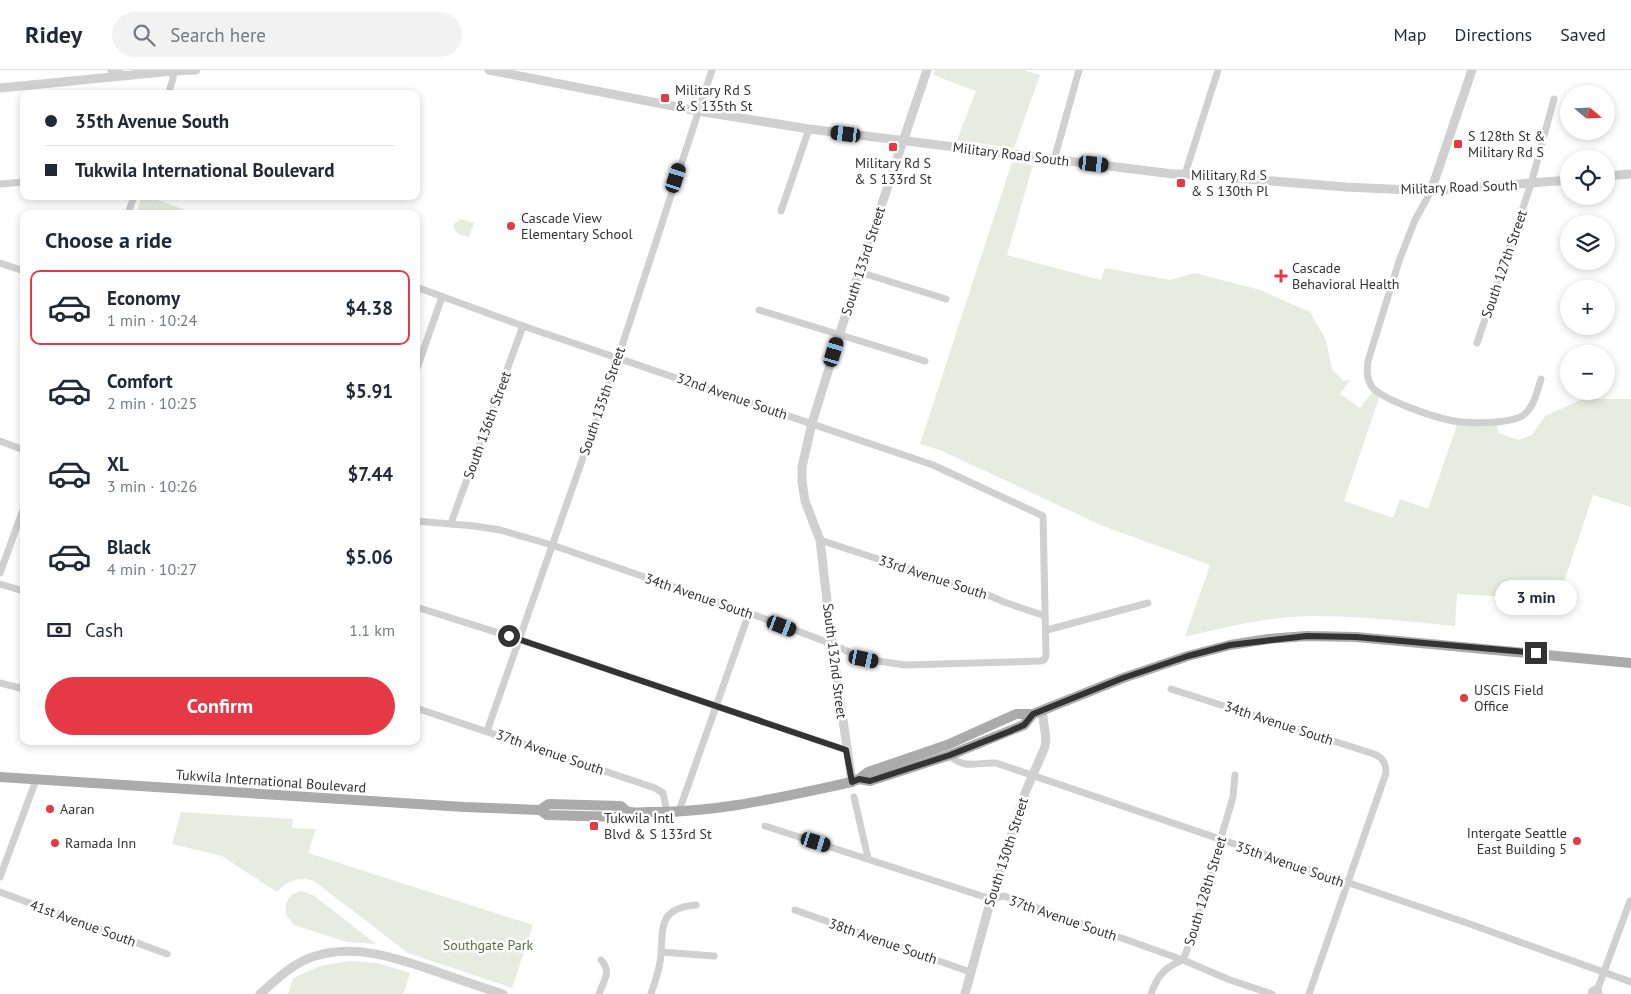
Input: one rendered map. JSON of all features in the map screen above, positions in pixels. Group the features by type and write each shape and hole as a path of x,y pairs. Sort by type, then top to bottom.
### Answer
{"main road":[{"name":"Tukwila International Boulevard","path":"855,781 868,772 946,745 1016,714 1038,712 1123,678 1188,656 1230,645 1307,636 1356,637 1631,663"},
{"name":"Tukwila International Boulevard","path":"0,777 455,807 540,810 549,804 621,806 628,812 667,812 712,809 855,781 870,781 950,755 1024,725 1038,712"}],"street":[{"path":"111,70 126,75"},
{"path":"170,90 173,70"},
{"path":"0,88 173,70 196,70"},
{"name":"Military Road South","path":"489,70 698,111 809,129 1173,174 1346,187 1431,191 1560,181"},
{"name":"South 135th Street","path":"487,731 618,358 712,70"},
{"name":"South 133rd Street","path":"820,540 805,501 802,467 812,424 859,272 927,70"},
{"path":"1054,160 1079,70"},
{"path":"1185,174 1218,70"},
{"path":"1472,70 1431,191 1415,220 1400,261 1368,361 1368,381 1382,395 1405,405 1451,421 1478,422 1509,420 1521,416 1528,410 1541,379"},
{"name":"South 127th Street","path":"1477,343 1531,184 1554,99"},
{"path":"781,211 809,129"},
{"path":"1615,175 1631,174"},
{"path":"0,184 20,182"},
{"path":"0,263 20,270"},
{"path":"859,272 946,299"},
{"name":"32nd Avenue South","path":"420,289 932,465 1043,516 1045,616"},
{"path":"420,360 442,297"},
{"path":"759,310 925,361"},
{"name":"South 136th Street","path":"452,523 523,326"},
{"path":"0,441 20,448"},
{"path":"0,573 20,518"},
{"name":"34th Avenue South","path":"420,521 452,523 500,530 552,545 832,644 864,659 906,665 1040,661 1044,660 1046,656 1047,630"},
{"name":"33rd Avenue South","path":"820,540 988,594 1004,602 1045,616"},
{"name":"South 132nd Street","path":"820,540 846,750 855,781"},
{"path":"0,584 20,589"},
{"path":"1045,616 1047,630 1148,603"},
{"path":"420,608 518,639 846,750"},
{"path":"679,811 749,614"},
{"path":"0,683 20,688"},
{"name":"34th Avenue South","path":"1171,689 1381,757 1384,761 1386,773 1348,884"},
{"name":"37th Avenue South","path":"420,709 660,790 663,794 667,812"},
{"name":"South 130th Street","path":"965,994 991,899 1025,793 1044,747 1046,739 1038,712"},
{"name":"35th Avenue South","path":"950,755 955,762 962,764 996,763 1467,923 1631,982"},
{"name":"South 128th Street","path":"1151,994 1158,977 1173,964 1183,960 1192,937 1233,797 1235,775"},
{"path":"0,877 36,780"},
{"path":"854,797 868,858"},
{"name":"37th Avenue South","path":"765,826 991,899 1004,896 1272,994"},
{"path":"1309,994 1348,884"},
{"name":"41st Avenue South","path":"0,892 167,954"},
{"path":"1591,994 1592,991 1598,991 1630,901"},
{"path":"651,994 658,974 662,929 669,914 682,906 696,905"},
{"name":"38th Avenue South","path":"795,910 970,972"},
{"path":"260,994 286,971 310,957 326,953 350,952 374,953 400,960 503,994"},
{"path":"661,952 714,956"},
{"path":"599,994 607,971 607,966 601,960"}],"green space":[{"path":"935,70 1023,70 1040,75 1014,148 957,140 976,91 933,75"},
{"path":"1012,162 1033,165 1007,255 1101,280 1105,268 1170,280 1195,273 1260,290 1310,312 1326,340 1332,369 1343,381 1350,380 1340,394 1360,408 1374,390 1380,395 1344,501 1393,518 1400,499 1428,509 1458,422 1497,422 1498,433 1518,440 1532,435 1545,416 1581,400 1631,399 1631,507 1593,495 1558,600 1457,594 1455,626 1364,618 1310,616 1262,620 1185,637 1210,565 1103,526 940,450 920,444"},
{"path":"141,200 158,200 185,210 137,210"},
{"path":"461,219 474,223 469,237 459,234 454,230 454,224"},
{"name":"Southgate Park","path":"181,812 293,819 292,828 316,829 308,853 533,925 512,988 408,953 314,881 294,880 277,892 222,856 172,844"},
{"path":"301,891 313,895 376,944 347,942 294,925 286,914 286,903 291,895"},
{"name":"Southgate Park","path":"349,961 377,963 410,973 403,994 288,994 293,978 320,966"}],"place":[{"name":"Military Rd S & S 135th St","path":"665,98"},
{"name":"S 128th St & Military Rd S","path":"1458,144"},
{"name":"Military Rd S & S 133rd St","path":"893,147"},
{"name":"Military Rd S & S 130th Pl","path":"1181,183"},
{"name":"Cascade View Elementary School","path":"511,226"},
{"name":"Cascade Behavioral Health","path":"1281,276"},
{"name":"USCIS Field Office","path":"1464,698"},
{"name":"Aaran","path":"50,809"},
{"name":"Tukwila Intl Blvd & S 133rd St","path":"594,826"},
{"name":"Intergate Seattle East Building 5","path":"1577,841"},
{"name":"Ramada Inn","path":"55,843"}],"route":[{"path":"509,636 846,750 852,782 859,779 870,781 950,755 1024,725 1033,714 1082,693 1188,656 1230,645 1268,639 1307,636 1356,637 1536,653"}]}
